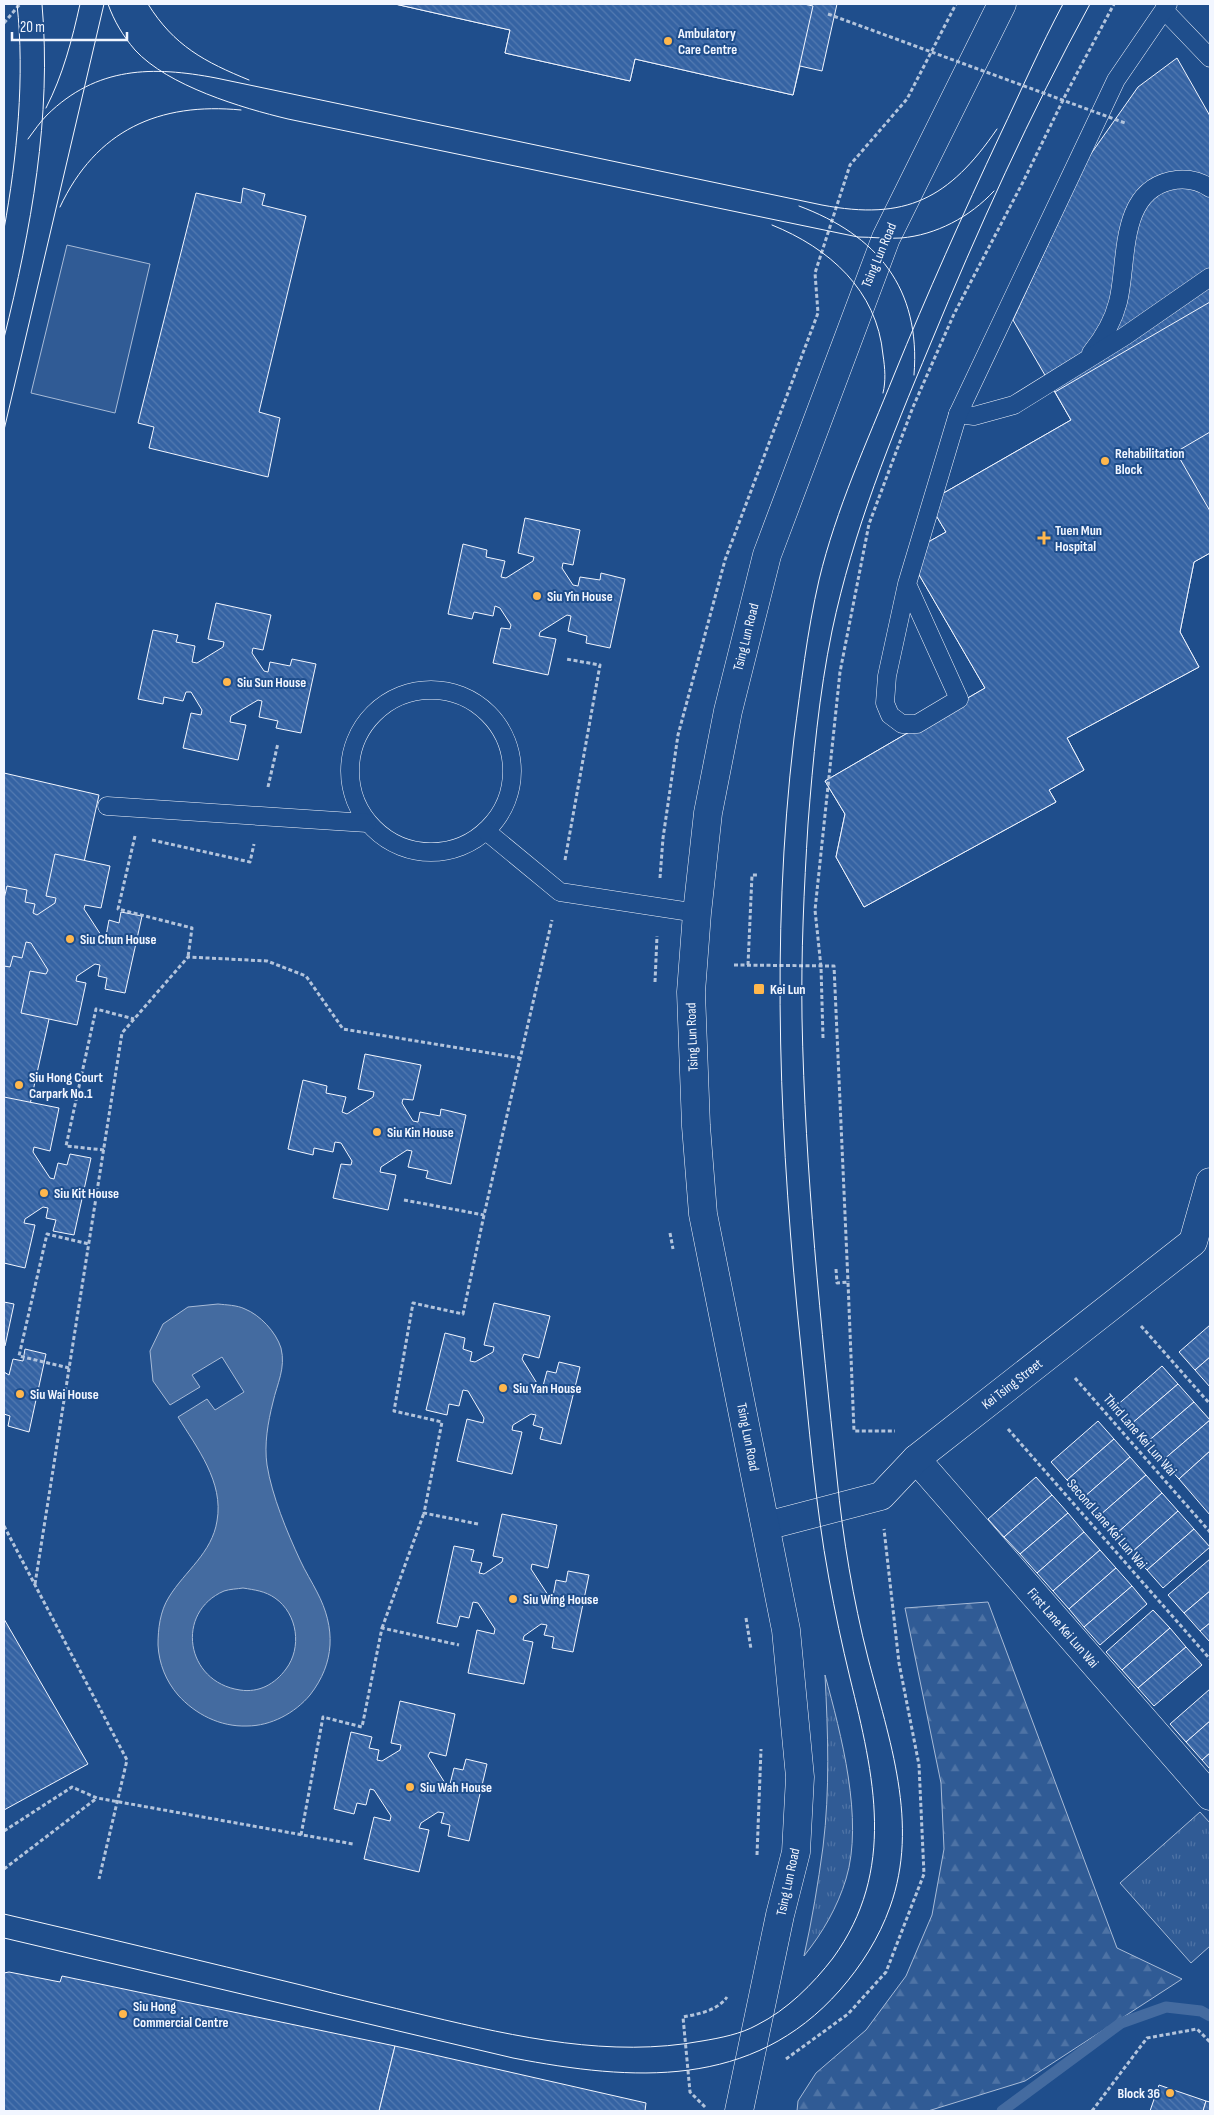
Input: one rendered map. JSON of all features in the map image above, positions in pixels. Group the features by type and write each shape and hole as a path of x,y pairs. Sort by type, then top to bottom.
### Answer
{"street":[{"name":"Tsing Lun Road","path":"739,2111 780,1915 796,1852 800,1777 786,1630 703,1214 696,1126 691,992 708,813 728,711 767,555 886,238 1002,4"},
{"name":"Kei Tsing Street","path":"881,1496 916,1459 1193,1242 1210,1182"},
{"name":"First Lane Kei Lun Wai","path":"916,1459 1210,1796"},
{"path":"766,1526 881,1496"}],"lane":[{"path":"907,584 959,699 917,724 902,724 890,715 885,702 887,676 907,584 958,414 1116,80 1166,7 1210,58"},
{"path":"1083,363 1113,321 1132,215 1140,200 1151,189 1165,182 1179,179 1194,181 1210,188"},
{"path":"958,414 974,416 1014,405 1083,363 1210,277"},
{"path":"437,689 463,696 486,710 503,732 512,757 512,784 503,810 486,831 464,845 438,852 412,850 388,840 367,823 354,800 348,773 352,746 365,721 385,704 410,692 437,689"},
{"path":"107,806 367,823"},
{"path":"486,831 560,892 697,913"}],"path":[{"path":"4,23 20,4"},
{"path":"654,992 663,838 678,735 725,560 818,313 815,273 850,165 907,99 956,4"},
{"path":"828,14 1125,123"},
{"path":"301,1835 323,1717 362,1727 382,1628 424,1513 442,1422 394,1411 413,1303 464,1314 484,1215 560,892 600,665 566,659"},
{"path":"35,1584 122,1033 188,957 192,928 118,908 135,836"},
{"path":"748,965 752,875 756,875"},
{"path":"188,957 267,961 306,976 343,1029 520,1058"},
{"path":"734,965 834,966 854,1431 896,1431 916,1459"},
{"path":"821,967 823,1038"},
{"path":"104,1150 66,1146 96,1009 134,1019"},
{"path":"404,1200 484,1215"},
{"path":"670,1228 674,1257"},
{"path":"69,1368 19,1356 47,1234 88,1244"},
{"path":"836,1269 837,1283 848,1282"},
{"path":"1119,1300 1210,1404"},
{"name":"Third Lane Kei Lun Wai","path":"1052,1352 1210,1532"},
{"name":"Second Lane Kei Lun Wai","path":"986,1404 1210,1659"},
{"path":"785,2066 786,2058 848,2014 886,1972 924,1874 919,1765 898,1663 881,1496"},
{"path":"424,1513 478,1524"},
{"path":"4,1526 127,1760 99,1879"},
{"path":"745,1612 751,1650"},
{"path":"382,1628 459,1645"},
{"path":"756,1864 759,1845 761,1746"},
{"path":"4,1831 72,1787 97,1798 353,1844"},
{"path":"4,1870 97,1798"},
{"path":"705,2111 705,2108 690,2092 682,2017 702,2013 722,2004 730,1993"},
{"path":"1092,2111 1147,2038 1196,2029 1210,2042"}],"green space":[{"path":"988,1602 1117,1948 1182,1979 1025,2081 928,2111 797,2111 798,2101 816,2073 866,2030 906,1976 932,1915 944,1849 941,1783 905,1608"},
{"path":"825,1675 838,1723 848,1777 853,1831 851,1856 842,1890 834,1910 804,1956 817,1888 827,1804 828,1761"},
{"path":"1200,1812 1210,1823 1210,1946 1191,1963 1120,1883"}],"shaded area":[{"path":"67,245 150,264 115,413 31,393"},
{"path":"218,1304 242,1308 262,1320 271,1330 281,1348 280,1376 266,1441 267,1465 280,1514 300,1560 323,1605 330,1632 330,1645 324,1670 310,1695 290,1713 265,1724 237,1726 227,1724 209,1718 192,1708 178,1695 170,1684 164,1672 159,1652 159,1626 166,1602 210,1543 217,1521 217,1493 213,1479 201,1453 178,1417 207,1399 215,1410 244,1392 222,1357 192,1375 200,1387 170,1405 153,1381 150,1351 163,1324 188,1307","holes":["243,1588 260,1591 275,1598 283,1605 293,1622 296,1642 291,1661 282,1674 272,1683 260,1689 247,1691 222,1684 207,1674 198,1661 193,1645 193,1629 198,1614 208,1601 224,1591"]}],"building":[{"name":"Ambulatory Care Centre","path":"395,4 837,4 822,71 800,66 793,95 635,59 630,81 505,53 510,30"},
{"name":"Ambulatory Care Centre","path":"395,4 804,4 813,6 793,95 635,59 630,81 505,53 510,30"},
{"name":"Rehabilitation Block","path":"1177,58 1210,116 1210,553 1194,562 1180,632 1199,667 1067,738 1084,770 1049,790 1056,802 864,907 836,857 845,814 825,781 985,688 907,554 946,532 928,502 1071,420 1013,320 1088,158 1138,87"},
{"path":"243,188 265,194 262,205 306,216 259,412 280,418 268,477 149,448 154,427 138,423 196,193 241,203"},
{"name":"Rehabilitation Block","path":"1210,302 1210,432 1176,452 1210,511 1210,553 1194,562 1180,632 1199,667 1067,738 1084,770 1049,790 1056,802 864,907 836,857 845,814 825,781 985,688 907,554 946,532 928,502 1071,420 1055,392"},
{"name":"Siu Yin House","path":"525,518 580,530 573,565 563,563 562,568 573,585 578,586 580,577 600,580 601,573 625,579 610,648 586,643 587,636 568,631 571,616 567,615 540,632 539,636 556,639 548,675 493,663 501,628 510,629 511,625 500,608 495,606 493,616 474,612 472,619 448,614 463,544 487,550 486,557 505,561 501,577 506,578 533,561 534,557 518,553"},
{"name":"Siu Sun House","path":"216,603 271,615 263,650 253,648 252,653 264,671 268,672 270,662 290,666 292,659 316,664 301,733 276,728 278,721 259,717 262,701 258,700 231,716 230,722 246,725 238,760 183,748 191,713 201,715 202,710 191,692 186,692 183,701 164,697 163,704 138,699 153,630 178,635 176,642 195,646 192,662 197,663 223,647 224,642 208,639"},
{"name":"Siu Hong Court Carpark No.1","path":"4,773 99,795 4,1221"},
{"name":"Siu Chun House","path":"55,854 110,866 101,908 85,905 84,909 101,935 106,936 109,920 119,923 121,912 142,916 125,993 105,989 107,978 98,976 100,965 95,964 77,976 76,981 86,983 77,1025 21,1013 30,971 46,974 48,970 31,943 26,942 22,958 13,956 10,967 4,966 4,899 7,886 27,890 25,902 35,904 33,913 37,915 55,903 56,898 46,896"},
{"name":"Siu Kin House","path":"365,1054 421,1065 413,1100 403,1099 402,1103 413,1121 418,1122 420,1112 440,1116 441,1109 466,1115 451,1184 426,1178 428,1171 408,1167 412,1151 407,1150 381,1167 380,1172 396,1175 388,1210 333,1198 341,1164 351,1165 352,1161 341,1143 335,1142 333,1152 314,1148 313,1155 288,1149 303,1080 327,1086 326,1093 346,1097 342,1112 347,1114 373,1097 374,1092 358,1089"},
{"name":"Siu Kit House","path":"4,1097 59,1108 50,1151 34,1147 33,1152 50,1178 54,1179 58,1163 67,1165 70,1154 91,1158 74,1235 53,1231 56,1220 46,1218 48,1208 43,1207 25,1219 24,1223 35,1225 25,1268 4,1263"},
{"path":"4,1302 14,1304 5,1346 4,1346"},
{"name":"Siu Yan House","path":"494,1303 550,1316 539,1358 524,1354 522,1359 538,1385 543,1386 547,1371 556,1373 559,1362 580,1367 561,1444 540,1439 543,1428 533,1425 536,1415 531,1414 513,1425 512,1430 522,1432 512,1474 457,1461 467,1419 483,1423 484,1418 468,1391 463,1390 459,1406 449,1404 447,1415 426,1410 445,1333 465,1338 463,1349 472,1352 470,1361 475,1362 493,1352 494,1347 484,1345"},
{"path":"1210,1325 1210,1357 1195,1370 1179,1352"},
{"name":"Siu Wai House","path":"25,1349 46,1354 29,1432 8,1426 10,1416 4,1414 4,1372 9,1375 13,1359 23,1361"},
{"path":"1210,1357 1210,1387 1195,1370"},
{"path":"1162,1366 1178,1384 1130,1425 1115,1407"},
{"path":"1178,1384 1194,1402 1146,1443 1130,1425"},
{"path":"1194,1402 1210,1420 1162,1461 1146,1443"},
{"path":"1210,1420 1210,1451 1179,1479 1162,1461"},
{"path":"1098,1421 1114,1439 1067,1480 1051,1462"},
{"path":"1114,1439 1130,1457 1083,1498 1067,1480"},
{"path":"1210,1451 1210,1515 1179,1479"},
{"path":"1130,1457 1146,1475 1099,1516 1083,1498"},
{"path":"1146,1475 1162,1493 1115,1535 1099,1516"},
{"path":"1036,1477 1052,1495 1004,1537 988,1519"},
{"path":"1162,1493 1178,1511 1131,1553 1115,1535"},
{"path":"1052,1495 1068,1513 1020,1554 1004,1537"},
{"path":"1178,1511 1194,1529 1147,1570 1131,1553"},
{"path":"1068,1513 1084,1532 1037,1573 1020,1554"},
{"name":"Siu Wing House","path":"502,1514 557,1525 548,1568 532,1564 531,1569 548,1595 553,1596 556,1580 566,1582 568,1571 589,1575 573,1652 552,1648 554,1637 544,1635 547,1625 541,1624 524,1636 523,1640 533,1642 524,1684 468,1673 477,1630 494,1634 495,1629 478,1603 473,1602 469,1618 460,1616 457,1627 437,1623 454,1546 474,1550 471,1561 482,1563 479,1573 484,1574 502,1562 503,1558 493,1556"},
{"path":"1194,1529 1210,1547 1163,1588 1147,1570"},
{"path":"1084,1532 1100,1550 1053,1591 1037,1573"},
{"path":"1100,1550 1116,1568 1069,1609 1053,1591"},
{"path":"1210,1559 1210,1591 1184,1613 1168,1595"},
{"path":"1116,1568 1132,1586 1084,1627 1069,1609"},
{"path":"1132,1586 1147,1604 1100,1645 1084,1627"},
{"path":"1210,1591 1210,1623 1200,1631 1184,1613"},
{"path":"1153,1610 1170,1628 1122,1670 1106,1652"},
{"path":"4,1619 88,1764 4,1810"},
{"path":"1210,1623 1210,1642 1200,1631"},
{"path":"1170,1628 1186,1647 1138,1688 1122,1670"},
{"path":"1186,1647 1202,1665 1154,1706 1138,1688"},
{"path":"1210,1689 1210,1721 1186,1742 1170,1724"},
{"name":"Siu Wah House","path":"400,1701 455,1714 446,1756 430,1752 428,1756 445,1783 450,1784 454,1768 463,1770 466,1759 487,1764 469,1841 448,1836 450,1825 441,1823 444,1813 438,1812 421,1823 419,1828 429,1830 419,1872 364,1859 374,1817 390,1821 391,1816 374,1790 370,1789 366,1805 357,1803 354,1814 334,1809 351,1732 372,1737 369,1748 379,1750 377,1760 382,1761 400,1750 401,1745 391,1743"},
{"path":"1210,1721 1210,1753 1202,1760 1186,1742"},
{"path":"1210,1753 1210,1769 1202,1760"},
{"name":"Siu Hong Commercial Centre","path":"9,1972 60,1982 62,1976 395,2046 379,2111 4,2111 4,1973"},
{"path":"395,2046 646,2103 645,2111 379,2111"},
{"name":"Block 36","path":"1159,2085 1206,2101 1203,2111 1150,2111"},
{"path":"1206,2101 1210,2102 1210,2111 1203,2111"}],"waterway":[{"path":"1002,2111 1121,2023 1166,2007 1201,2011 1210,2016"}],"tram line":[{"path":"4,229 13,174 20,88 17,4"},
{"path":"4,338 23,256 37,172 44,89 42,4"},
{"path":"46,108 66,57 80,4"},
{"path":"4,430 104,4"},
{"path":"108,4 119,28 135,50 149,63 166,74 186,85 228,102 288,119 858,237 901,238 939,229 963,217 994,191"},
{"path":"148,4 158,19 180,42 205,59 249,80"},
{"path":"4,1914 462,2024 564,2043 633,2047 668,2046 702,2041 744,2031 768,2019 799,1996 817,1977 833,1958 853,1925 866,1891 873,1857 875,1822 872,1786 859,1715 841,1641 820,1522 794,1272 783,1119 780,967 782,890 794,738 811,619 819,580 843,502 946,254 1046,36 1063,4"},
{"path":"4,1938 513,2058 602,2071 646,2073 688,2070 730,2062 769,2046 806,2023 840,1990 875,1941 886,1918 899,1876 902,1813 892,1750 868,1658 845,1546 831,1421 810,1191 804,1076 803,921 810,800 817,727 827,655 841,594 862,521 887,450 986,215 1046,87 1090,4"},
{"path":"28,139 47,115 66,99 86,87 106,79 127,74 170,72 216,78 822,205 878,210 902,206 923,199 943,188 961,173 997,129"},
{"path":"60,207 75,180 92,158 111,140 133,127 157,117 183,111 211,109 241,110"},
{"path":"799,206 827,218 851,232 872,249 888,269 901,291 910,316 914,344 914,375"},
{"path":"772,225 813,246 831,259 847,274 860,291 871,310 879,332 885,370 883,393"}],"place":[{"name":"Ambulatory Care Centre","path":"668,41"},
{"name":"Rehabilitation Block","path":"1105,461"},
{"name":"Tuen Mun Hospital","path":"1044,538"},
{"name":"Siu Yin House","path":"537,596"},
{"name":"Siu Sun House","path":"227,682"},
{"name":"Siu Chun House","path":"70,939"},
{"name":"Kei Lun","path":"759,989"},
{"name":"Siu Hong Court Carpark No.1","path":"19,1085"},
{"name":"Siu Kin House","path":"377,1132"},
{"name":"Siu Kit House","path":"44,1193"},
{"name":"Siu Yan House","path":"503,1388"},
{"name":"Siu Wai House","path":"20,1394"},
{"name":"Siu Wing House","path":"513,1599"},
{"name":"Siu Wah House","path":"410,1787"},
{"name":"Siu Hong Commercial Centre","path":"123,2014"},
{"name":"Block 36","path":"1170,2093"}]}
